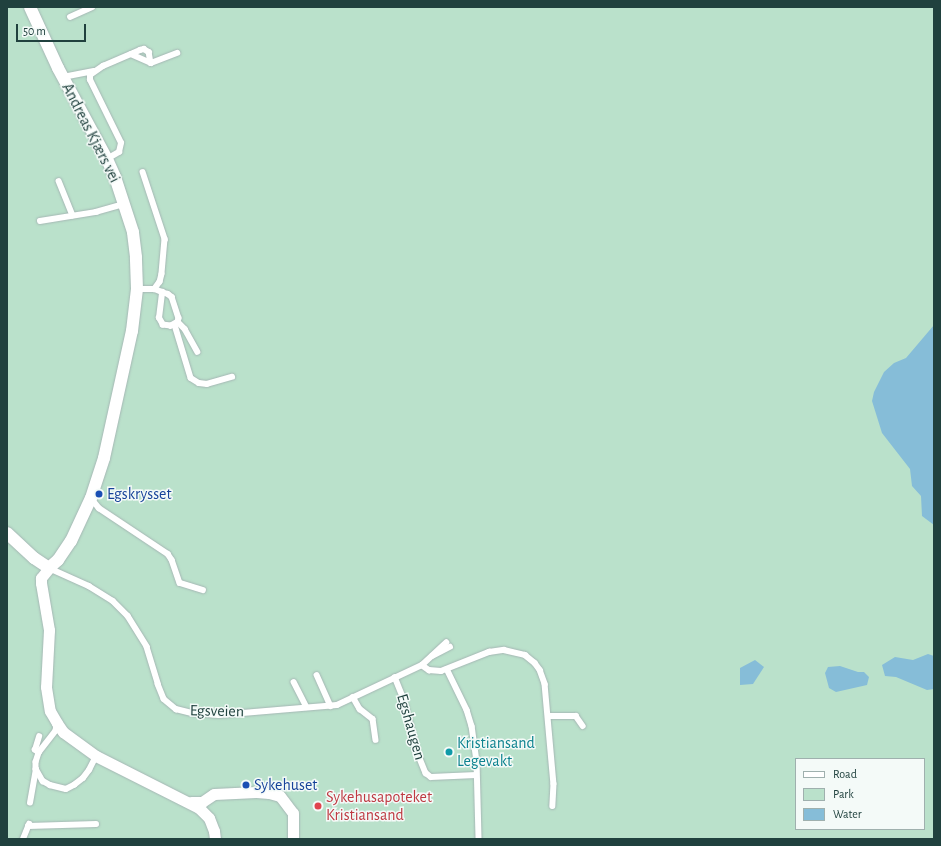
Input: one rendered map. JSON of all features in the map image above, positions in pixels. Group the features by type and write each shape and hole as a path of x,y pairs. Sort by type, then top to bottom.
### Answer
{"street":[{"name":"Andreas Kjærs vei","path":"30,7 63,77 107,158 125,204 135,245 137,288 130,339 104,458 91,498 65,551 49,568"},
{"name":"Egsveien","path":"7,533 34,558 49,568"},
{"path":"49,568 41,578 48,618 50,641 46,687 48,705 57,723 63,732 96,756 191,802 209,818 215,839"},
{"path":"191,802 202,802 214,794 269,792 280,796 293,813 293,839"}],"lane":[{"path":"70,17 92,7"},
{"path":"63,77 93,71 144,49 148,52 151,63"},
{"path":"131,54 151,63 177,53"},
{"path":"93,71 90,75 90,80 121,143 119,152 107,158"},
{"name":"Andreas Kjærs vei","path":"143,172 165,239 162,274 160,282 155,290"},
{"path":"59,181 73,215"},
{"path":"40,221 96,212 125,204"},
{"path":"137,288 162,292 172,297 174,300 178,314 177,323 190,376 194,381 207,384 232,377"},
{"path":"162,292 159,315 160,321 167,327 177,323"},
{"path":"177,323 185,329 198,352"},
{"path":"91,498 99,508 168,554 172,560 180,583 202,590"},
{"name":"Egsveien","path":"49,568 89,586 113,601 128,616 148,647 158,684 164,699 176,709 192,713 218,714 331,706 422,664 448,645"},
{"path":"422,664 429,670 447,669 489,652 511,651 524,655 535,663 542,674 545,684 554,784 553,806"},
{"path":"447,669 467,710 472,726 479,839"},
{"path":"318,675 331,706"},
{"name":"Egshaugen","path":"395,677 404,699 417,751 426,773 431,777 476,775"},
{"path":"294,682 307,707"},
{"path":"353,697 360,709 373,719 376,740"},
{"path":"548,716 576,716 583,726"},
{"path":"30,803 39,753 56,731 57,723"},
{"path":"39,753 35,750 40,737"},
{"path":"36,769 43,781 50,785 66,789 74,786 83,778 96,756"},
{"path":"24,839 29,825 96,824"}],"green space":[{"path":"7,7 934,7 934,839 7,839"}],"water":[{"path":"934,325 934,525 922,516 921,496 912,486 910,469 882,433 872,401 874,392 884,372 894,363 906,358"},
{"path":"928,654 934,656 934,689 927,690 896,677 885,676 882,665 895,657 913,660"},
{"path":"755,660 764,667 753,684 740,685 740,668"},
{"path":"840,666 858,672 864,672 869,677 867,685 836,692 829,688 825,673 828,667"}],"place":[{"name":"Egskrysset","path":"99,494"},
{"name":"Kristiansand Legevakt","path":"449,752"},
{"name":"Sykehuset","path":"246,785"},
{"name":"Sykehusapoteket Kristiansand","path":"318,806"}]}
